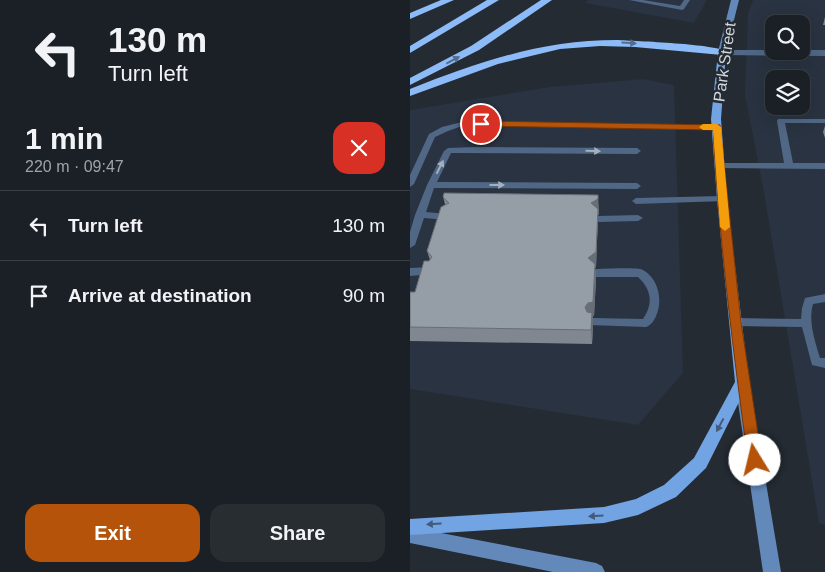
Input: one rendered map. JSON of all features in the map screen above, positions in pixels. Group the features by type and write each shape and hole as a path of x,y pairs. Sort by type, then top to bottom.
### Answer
{"highway":[{"path":"410,16 449,0"},
{"path":"410,50 494,0"},
{"path":"410,82 475,48 547,0"},
{"path":"410,93 500,59 557,46 613,42 722,52"}],"main road":[{"name":"Park Street","path":"735,0 722,52 717,127 722,199 742,382 772,572"},
{"path":"410,526 604,516 638,507 670,491 700,463 742,382"},
{"path":"410,535 596,572"}],"street":[{"path":"722,52 825,53"}],"lane":[{"path":"632,0 682,8 687,0"},
{"path":"789,166 781,121 825,121"},
{"path":"410,184 432,136 445,129 462,124 717,127"},
{"path":"410,245 430,185 448,151 637,151"},
{"path":"721,166 825,166"},
{"path":"430,185 637,186"},
{"path":"636,201 722,199"},
{"path":"420,215 446,217"},
{"path":"598,218 638,218"},
{"path":"410,272 431,272"},
{"path":"593,322 646,323 654,312 654,295 651,283 640,273 596,273"},
{"path":"825,298 809,301 805,310 806,323 816,362 825,363"},
{"path":"736,322 806,323"}],"shaded area":[{"path":"588,0 707,0 694,23 585,3"},
{"path":"753,0 825,0 825,525 819,523 763,187 745,95 748,13"},
{"path":"643,79 674,85 683,373 638,425 410,389 410,110 549,87"}],"building":[{"path":"444,193 598,195 598,199 591,203 598,209 596,252 588,258 595,264 593,302 588,303 585,307 587,312 592,313 591,330 410,327 410,292 415,292 424,261 429,261 432,257 427,251 441,207 449,203 443,197"}],"slow traffic":[{"path":"703,127 717,127 725,227"}],"route":[{"path":"481,124 717,127 722,199 742,382 755,460"}]}
